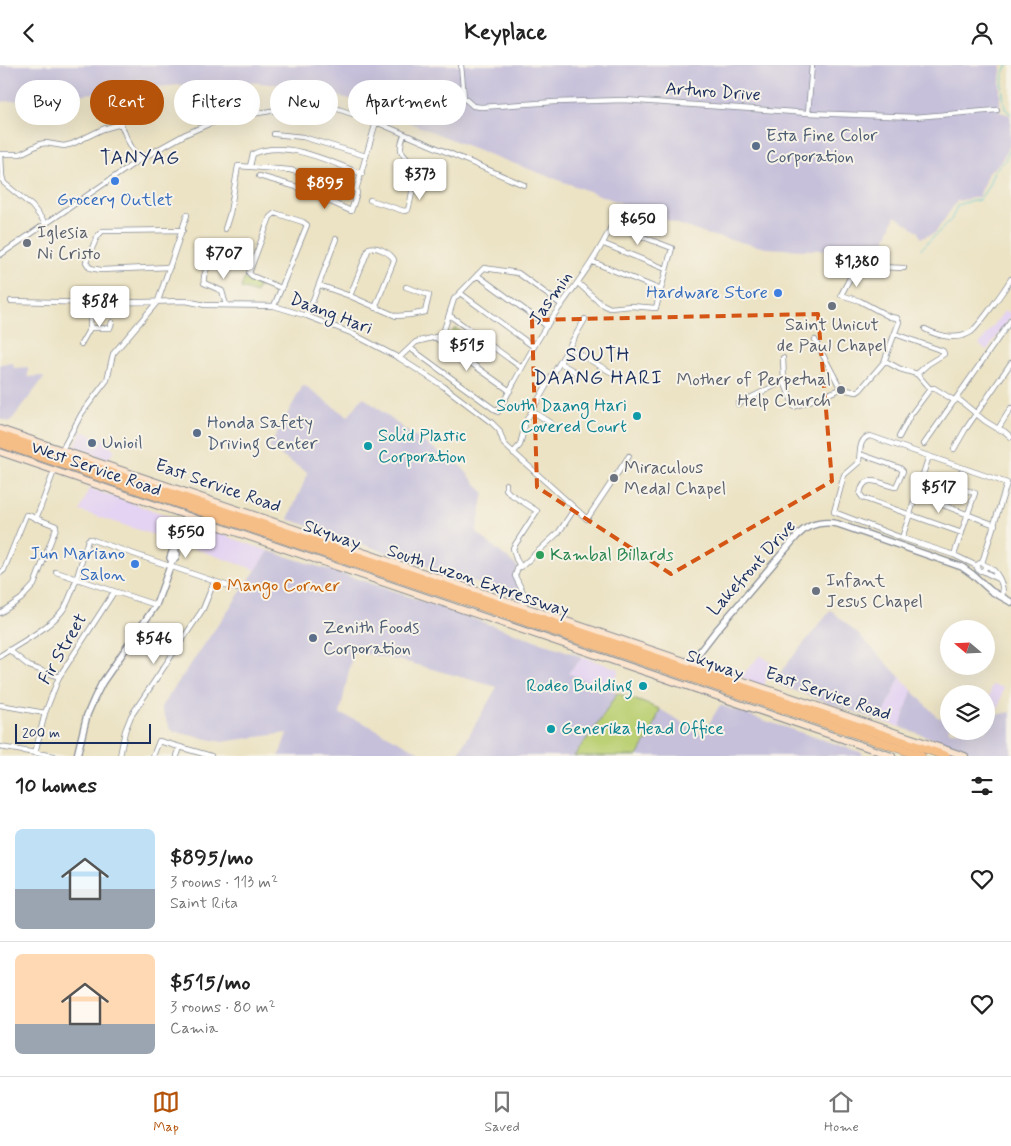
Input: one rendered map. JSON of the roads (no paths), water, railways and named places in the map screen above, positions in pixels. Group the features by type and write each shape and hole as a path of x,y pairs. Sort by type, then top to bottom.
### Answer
{"highway":[{"name":"Skyway","path":"0,436 938,756"},
{"name":"South Luzon Expressway","path":"0,436 946,756"},
{"name":"Skyway","path":"0,443 921,756"},
{"name":"South Luzon Expressway","path":"0,447 908,756"}],"main road":[{"name":"East Service Road","path":"0,429 965,756"},
{"name":"West Service Road","path":"0,452 892,756"}],"street":[{"name":"Arturo Drive","path":"461,65 464,98 473,106 481,107 624,100 808,113 915,117 997,110"},
{"path":"808,113 812,65"},
{"path":"0,255 139,160 186,134 211,123 289,108 335,109 348,113"},
{"path":"46,223 32,206 5,185 2,176 1,154 20,154 40,144 64,146 72,144 120,123 139,160"},
{"path":"259,176 297,187 351,211 373,125"},
{"path":"381,125 524,185"},
{"path":"274,134 303,137 366,156"},
{"path":"370,200 404,211 408,210 414,173 410,164 401,153 400,147 404,135"},
{"path":"250,166 253,153 277,149 318,157 362,174"},
{"path":"224,229 230,213 238,166 304,173 356,190"},
{"path":"274,306 308,225 275,213 272,215 249,273 281,288"},
{"path":"62,449 82,413 107,380 112,354 158,301 187,215"},
{"name":"Jasmin","path":"410,348 498,412 534,347 593,262 604,244 612,225 672,248 666,269"},
{"path":"170,267 118,270 90,268 86,262 97,237 102,231 183,230"},
{"path":"306,316 336,239"},
{"path":"578,283 600,303 610,308 631,306 656,308 666,269 604,244"},
{"path":"350,296 369,248 373,247 391,255 394,260 375,308"},
{"path":"214,258 204,275 203,281 222,291 226,305"},
{"path":"593,262 661,290"},
{"path":"783,358 784,381 794,407 841,389 860,391 885,361 899,322 897,318 890,317 860,301 841,295 851,276 852,266 904,268"},
{"path":"399,358 419,341 436,337 443,333 454,299 484,268 518,273 562,305"},
{"path":"477,275 547,326"},
{"path":"925,329 947,337 972,332 996,302 1011,279"},
{"path":"319,285 396,316 425,312 429,295 406,287"},
{"path":"460,293 534,347"},
{"name":"Daang Hari","path":"11,301 91,303 186,301 205,305 274,306 306,316 351,333 399,358 443,385 492,423 499,430 504,444 575,508"},
{"path":"81,344 90,328 91,303"},
{"path":"449,315 522,368"},
{"path":"513,453 520,445 523,427 585,319"},
{"path":"924,444 1011,320"},
{"path":"90,328 109,328 112,322"},
{"path":"895,334 934,347 944,353 944,355 933,360 917,374"},
{"path":"436,337 510,391"},
{"path":"815,340 841,389"},
{"path":"569,348 614,374"},
{"path":"885,361 900,369 917,374 930,389"},
{"path":"560,363 581,375"},
{"path":"954,449 976,413 1011,363"},
{"path":"738,405 784,381"},
{"path":"930,389 934,388 956,399 1011,437"},
{"path":"899,437 910,416 930,389"},
{"path":"998,429 1011,408"},
{"path":"532,411 552,424"},
{"path":"982,566 1007,483 870,436 864,439 858,464 844,475 834,512 982,566 998,579 1003,587 1002,597"},
{"path":"860,454 900,468 903,471 896,487 872,480 868,481 861,489 860,494 863,498 962,533"},
{"path":"506,484 506,489 509,493 537,511 513,547 513,551 522,567 559,531 575,508 587,519 629,456"},
{"path":"902,538 930,457"},
{"path":"36,519 54,471"},
{"path":"923,476 975,493 954,555"},
{"path":"916,495 995,525"},
{"path":"0,573 4,570 28,515 55,525 56,528 34,585 22,599 0,613"},
{"path":"77,756 87,715 94,699 102,683 156,605 171,564 172,552 175,551 188,516"},
{"name":"Lakefront Drive","path":"691,663 714,632 800,532 819,523 838,524 962,567 991,591 1011,602"},
{"path":"0,656 56,617 65,606 76,579 88,539 171,564 214,582 237,589"},
{"path":"519,564 515,576 524,594 522,606"},
{"path":"56,572 156,605"},
{"path":"120,756 125,731 131,716 202,609 214,582"},
{"name":"Fir Street","path":"35,753 45,713 59,677 114,592"},
{"path":"9,650 29,666 59,677"},
{"path":"0,705 45,713"},
{"path":"154,756 159,741 211,756"},
{"path":"0,747 54,756"},
{"path":"177,756 180,747"}],"waterway":[{"path":"1008,65 1003,75 1003,92 1005,109 1011,114"},
{"path":"921,249 951,220 957,206 979,200 988,187 994,171 1005,160 1011,148"}],"place":[{"name":"Esta Fine Color Corporation","path":"756,146"},
{"name":"Grocery Outlet","path":"115,181"},
{"name":"Iglesia Ni Cristo","path":"27,243"},
{"name":"Hardware Store","path":"778,293"},
{"name":"Saint Unicut de Paul Chapel","path":"832,306"},
{"name":"Mother of Perpetual Help Church","path":"841,390"},
{"name":"South Daang Hari Covered Court","path":"637,416"},
{"name":"Honda Safety Driving Center","path":"197,433"},
{"name":"Unioil","path":"92,443"},
{"name":"Solid Plastic Corporation","path":"368,446"},
{"name":"Miraculous Medal Chapel","path":"614,478"},
{"name":"Kambal Billards","path":"540,555"},
{"name":"Jun Mariano Salon","path":"135,564"},
{"name":"Mango Corner","path":"217,586"},
{"name":"Infant Jesus Chapel","path":"816,591"},
{"name":"Zenith Foods Corporation","path":"313,638"},
{"name":"Rodeo Building","path":"643,686"},
{"name":"Generika Head Office","path":"551,729"}],"district":[{"name":"TANYAG","path":"140,158"},
{"name":"SOUTH DAANG HARI","path":"598,366"}]}
